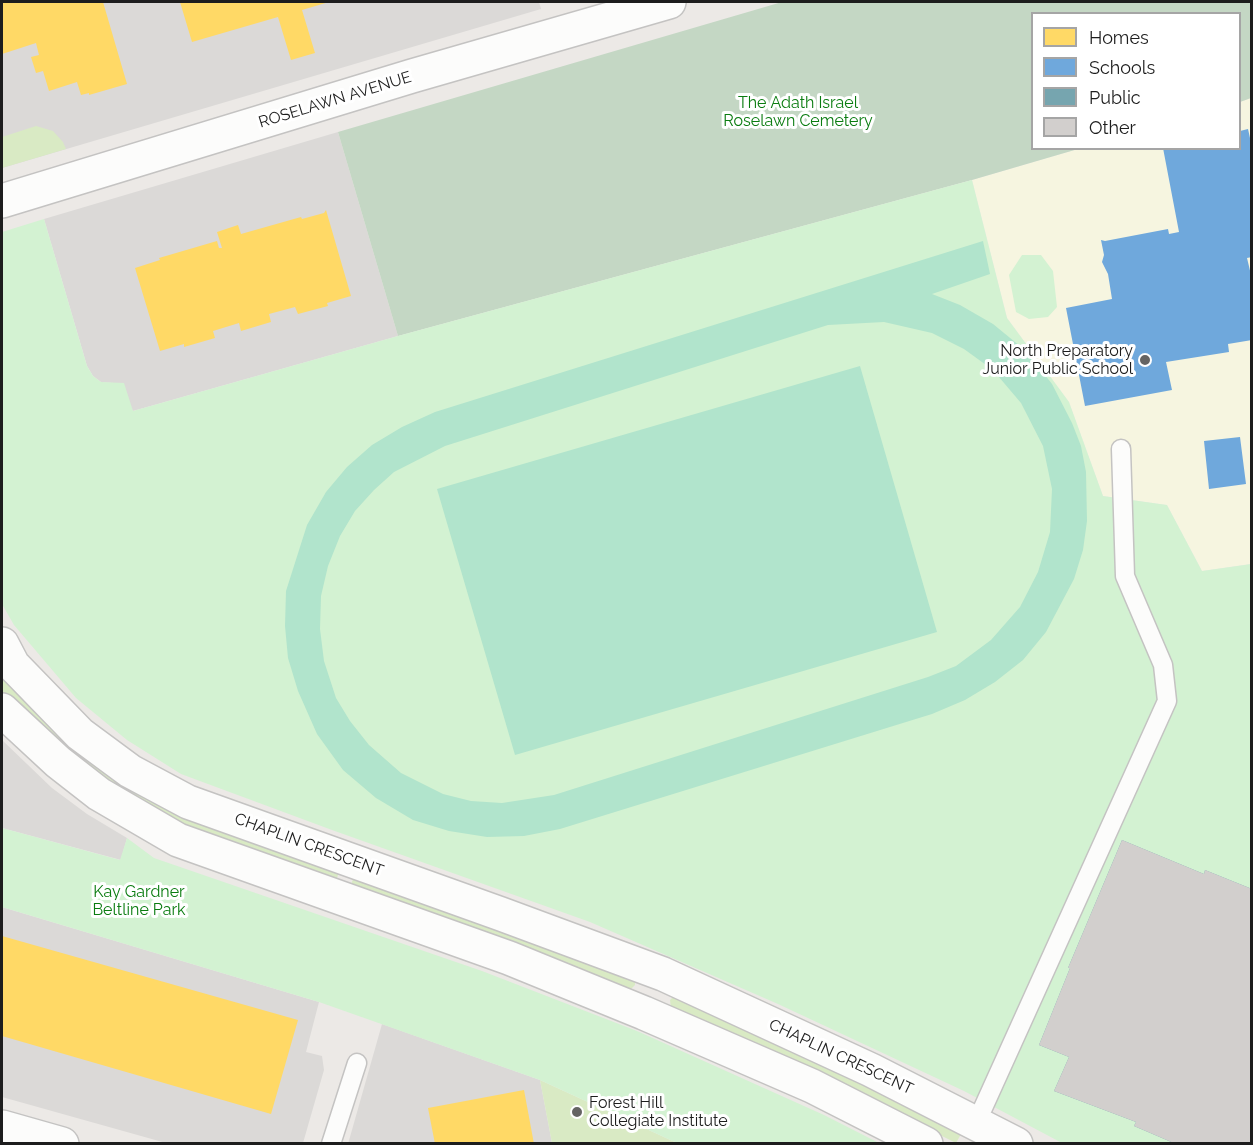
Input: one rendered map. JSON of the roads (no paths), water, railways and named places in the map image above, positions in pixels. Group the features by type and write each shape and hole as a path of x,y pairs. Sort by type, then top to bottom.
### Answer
{"street":[{"name":"ROSELAWN AVENUE","path":"2,201 412,76 669,2"},
{"name":"CHAPLIN CRESCENT","path":"2,644 13,665 80,734 130,771 188,802 663,974 871,1070 1016,1143"},
{"path":"2,710 58,762 99,794 178,840 509,958 644,1013 812,1086 926,1143"},
{"path":"644,1013 663,974"},
{"path":"2,1126 62,1143"}],"lane":[{"path":"983,1108 1167,701 1163,665 1125,576 1121,449"},
{"path":"331,1143 357,1063"}],"place":[{"name":"North Preparatory Junior Public School","path":"1145,360"},
{"name":"Forest Hill Collegiate Institute","path":"577,1112"}],"park label":[{"name":"The Adath Israel Roselawn Cemetery","path":"798,112"},
{"name":"Kay Gardner Beltline Park","path":"139,901"}]}
